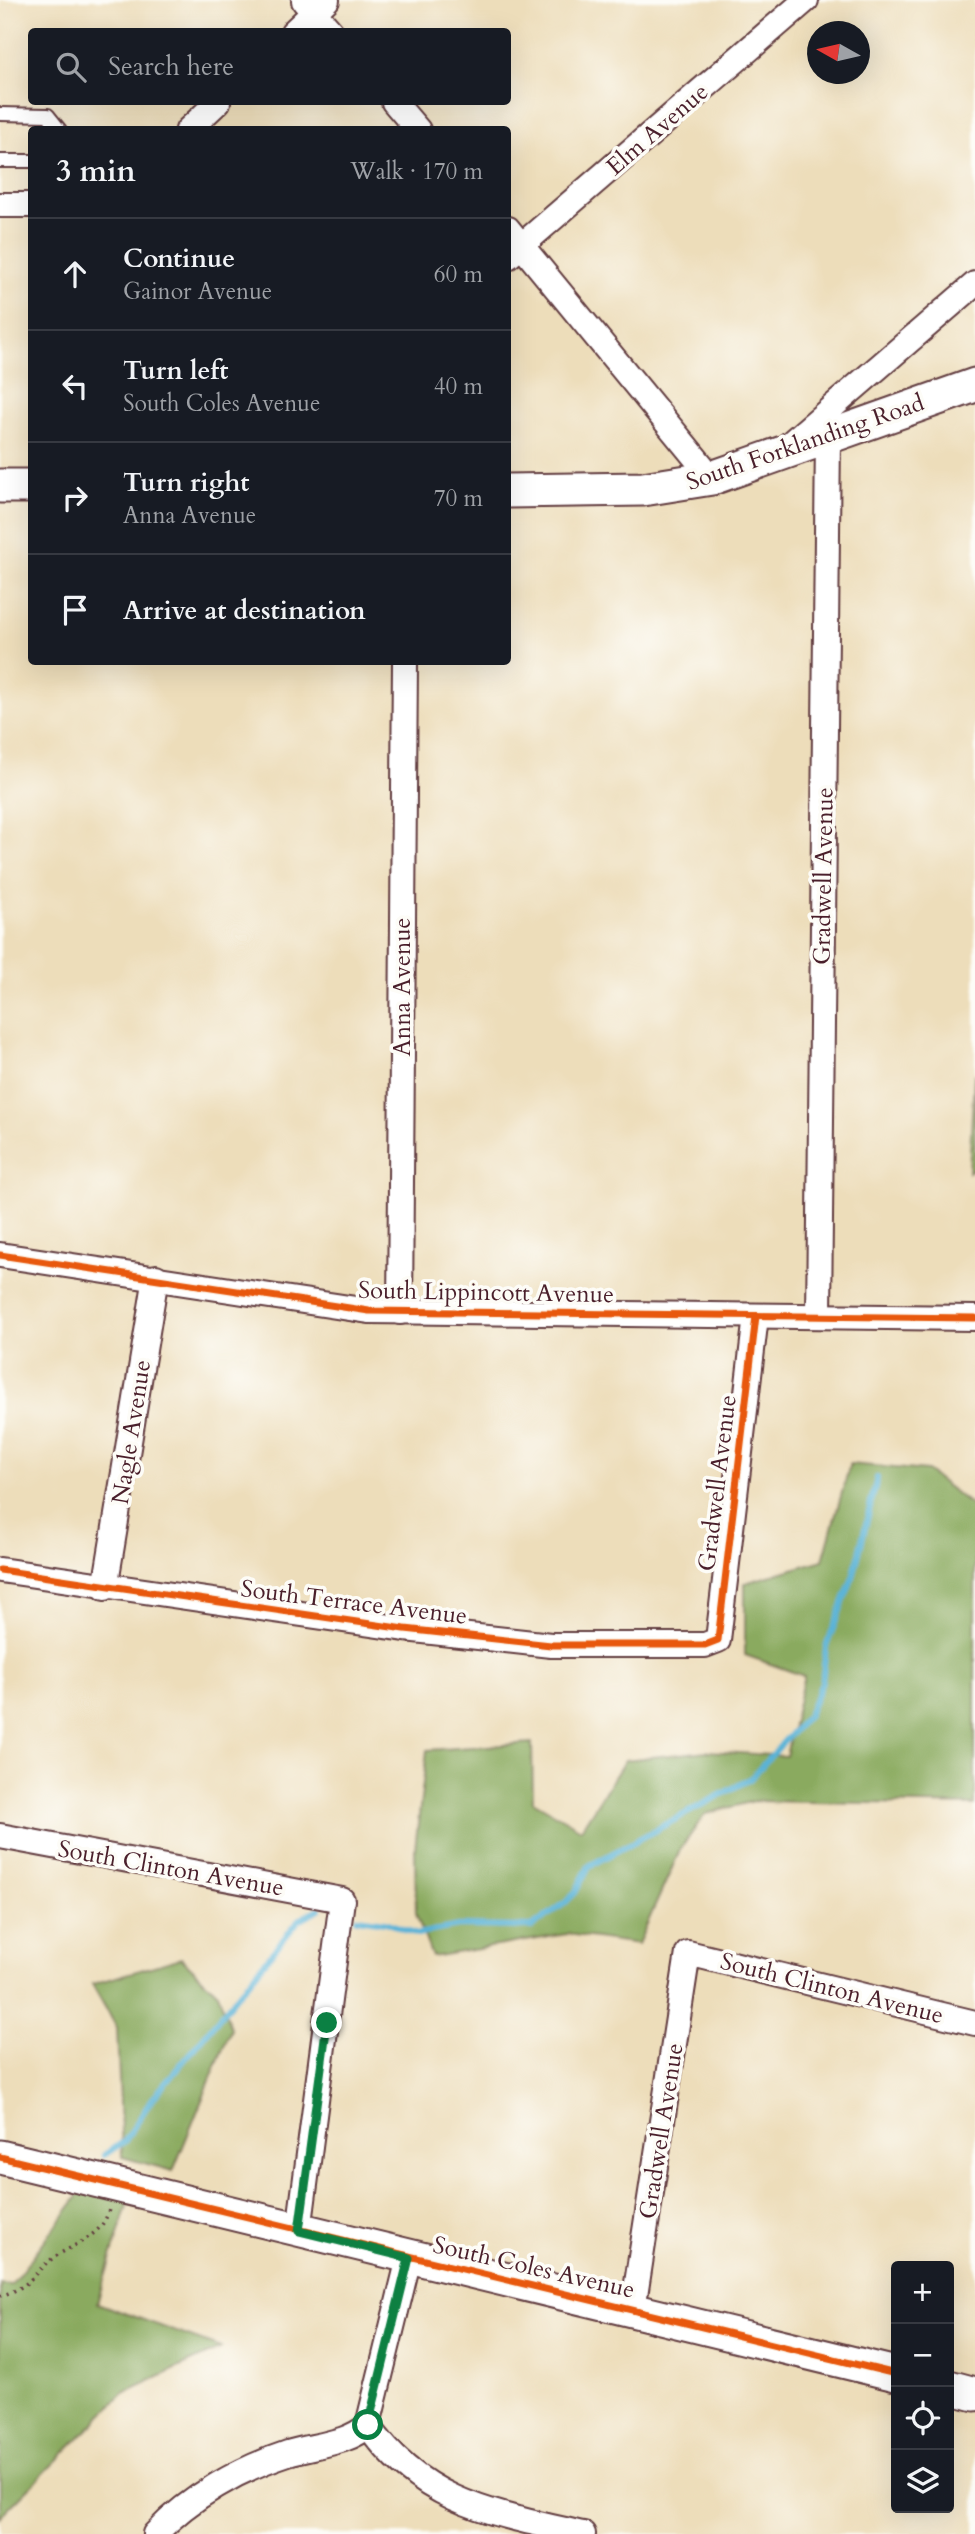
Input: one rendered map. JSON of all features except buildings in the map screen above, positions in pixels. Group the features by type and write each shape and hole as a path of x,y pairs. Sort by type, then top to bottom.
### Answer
{"street":[{"name":"Elm Avenue","path":"512,244 806,0"},
{"path":"296,28 315,4 329,28"},
{"path":"191,126 215,105"},
{"path":"397,105 415,126"},
{"path":"0,205 28,205"},
{"path":"512,244 712,478"},
{"path":"778,454 975,284"},
{"name":"South Forklanding Road","path":"511,491 643,489 712,478 975,385"},
{"name":"Gradwell Avenue","path":"819,1316 828,436"},
{"path":"0,486 28,486"},
{"name":"Anna Avenue","path":"400,1312 405,665"},
{"name":"South Lippincott Avenue","path":"0,1255 294,1300 400,1312 975,1318"},
{"name":"Nagle Avenue","path":"105,1588 156,1277"},
{"name":"Gradwell Avenue","path":"705,1645 718,1640 756,1316"},
{"name":"South Terrace Avenue","path":"0,1570 105,1588 551,1645 705,1645"},
{"name":"South Clinton Avenue","path":"0,1836 342,1900 299,2231"},
{"name":"Gradwell Avenue","path":"633,2309 688,1953"},
{"name":"South Clinton Avenue","path":"688,1953 975,2023"},
{"name":"South Coles Avenue","path":"0,2157 891,2373"},
{"path":"155,2534 187,2505 225,2481 286,2454 350,2437 368,2425 409,2258"},
{"path":"954,2388 975,2394"},
{"path":"368,2425 384,2449 435,2490 456,2501 583,2534"}],"lane":[{"path":"0,114 48,115 57,126"},
{"path":"0,161 28,160"}],"path":[{"path":"0,2296 22,2290 54,2258 81,2245 107,2219 111,2201"}],"green space":[{"path":"975,1074 975,1168 969,1172 974,1076"},
{"path":"850,1464 927,1471 975,1508 975,1805 754,1801 705,1814 680,1850 638,1944 567,1934 432,1957 416,1914 415,1848 427,1750 532,1743 533,1801 581,1829 625,1760 707,1751 786,1756 804,1676 745,1655 745,1583 823,1560"},
{"path":"181,1958 218,1993 231,2029 173,2171 122,2157 117,2028 92,1984"},
{"path":"95,2174 134,2183 97,2303 221,2348 124,2393 0,2517 0,2284 11,2285"}],"waterway":[{"path":"357,1918 386,1922 417,1934 459,1926 532,1927 575,1893 589,1866 750,1779 808,1715 822,1682 826,1647 854,1574 877,1478"},
{"path":"104,2155 125,2141 150,2102 299,1920 319,1909"}],"cycle path":[{"path":"0,1255 369,1311 975,1318"},
{"path":"0,1570 405,1629 551,1645 705,1645 718,1640 756,1316"},
{"path":"0,2157 891,2373"}],"route":[{"path":"327,2023 299,2231 409,2258 368,2425"}]}
